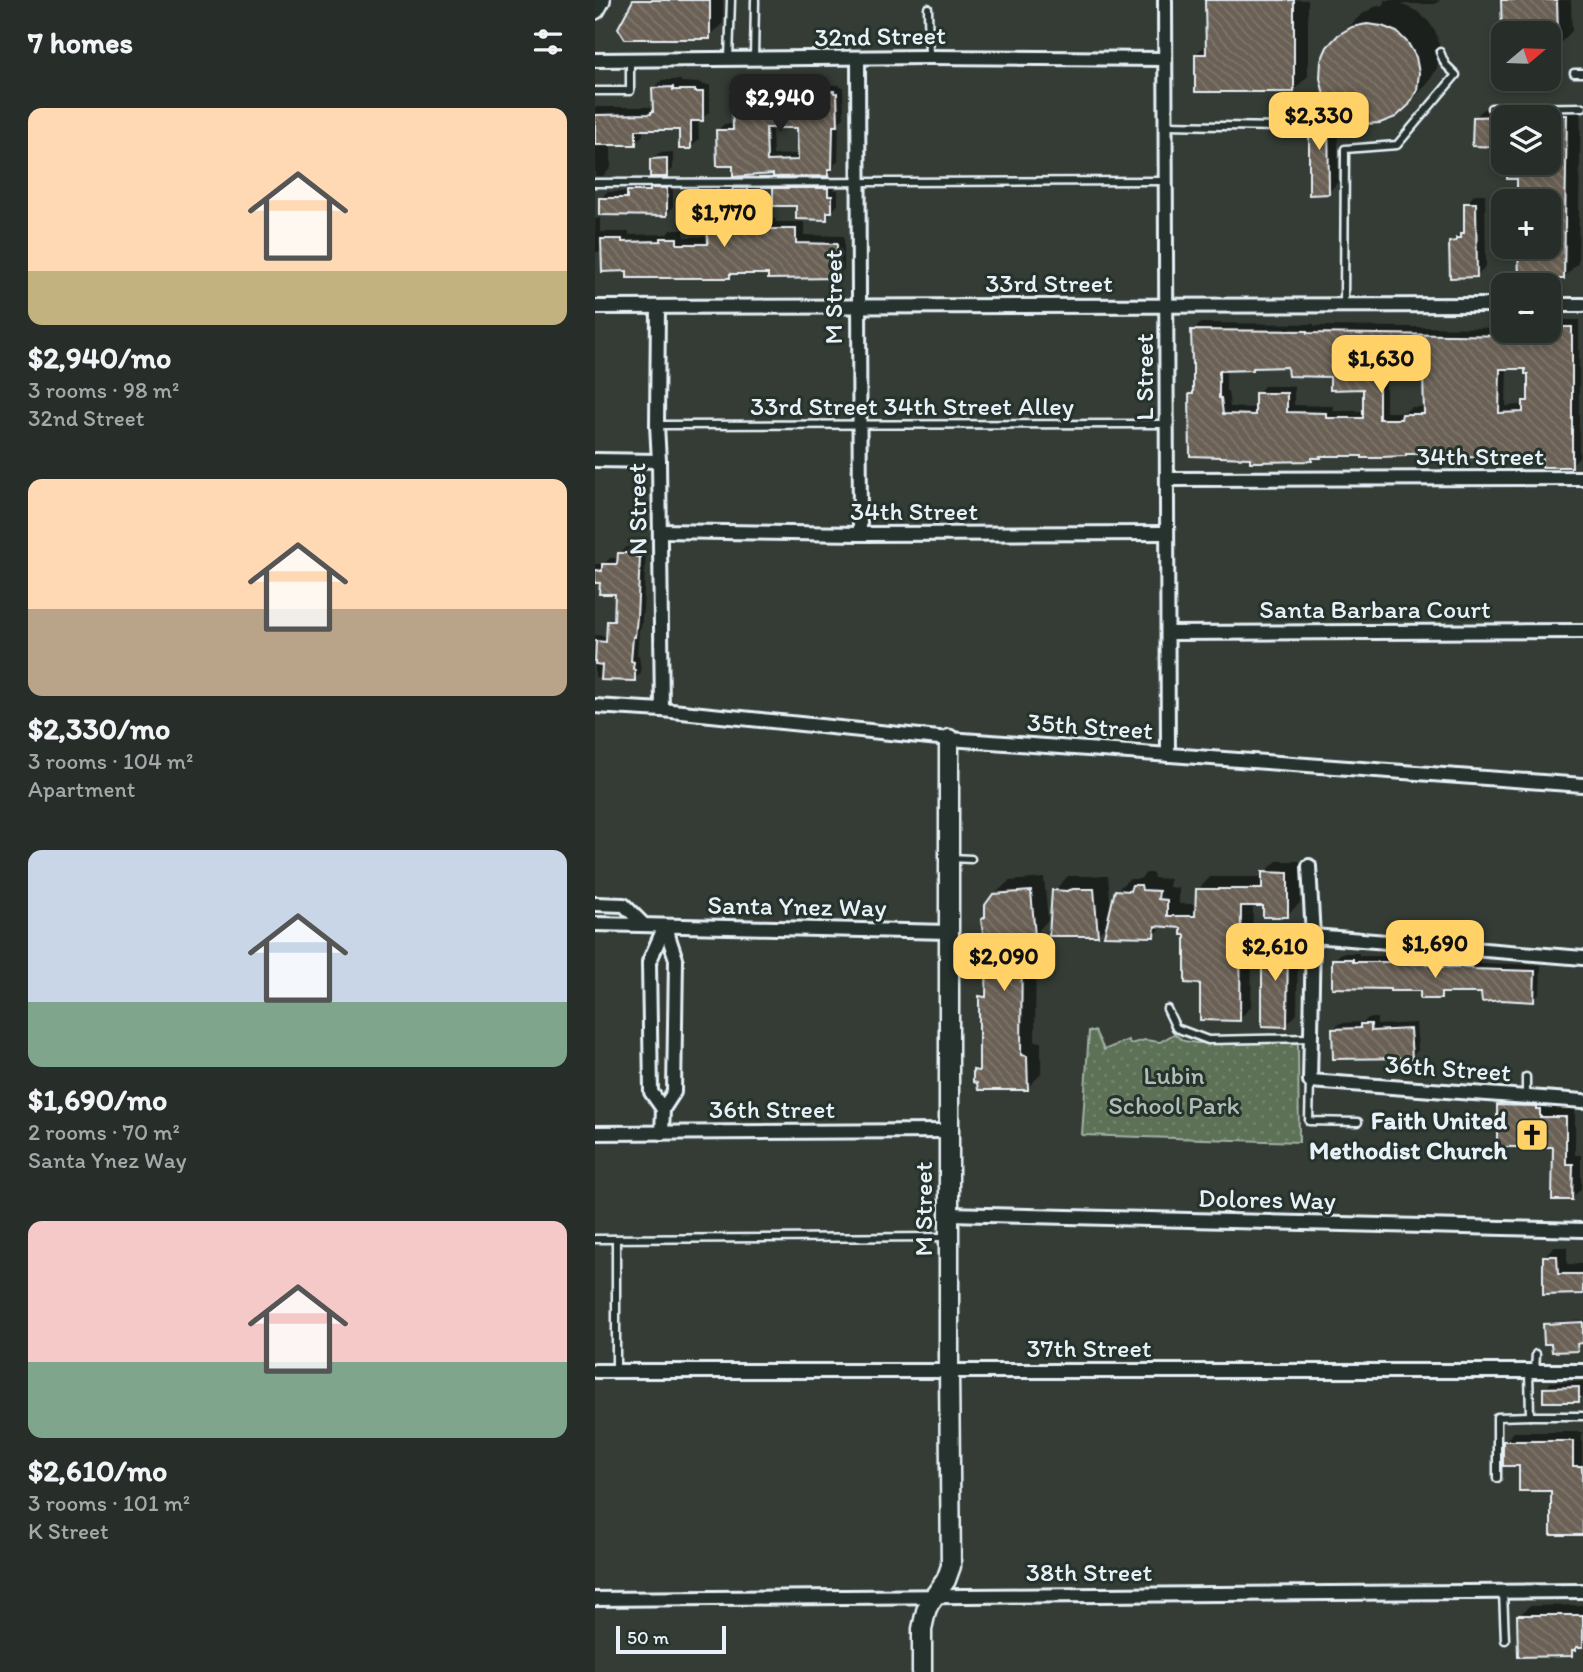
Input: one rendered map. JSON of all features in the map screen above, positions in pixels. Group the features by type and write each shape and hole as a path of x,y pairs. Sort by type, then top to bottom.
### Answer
{"main road":[{"path":"595,9 600,0"}],"street":[{"name":"L Street","path":"1165,0 1168,755"},
{"name":"32nd Street","path":"595,60 929,57 1165,59"},
{"name":"M Street","path":"858,59 860,534"},
{"name":"33rd Street","path":"595,307 1491,305"},
{"path":"1561,305 1583,305"},
{"name":"N Street","path":"658,307 657,425 662,710"},
{"path":"595,460 659,461"},
{"name":"34th Street","path":"1167,480 1583,478"},
{"name":"34th Street","path":"660,531 860,534 1167,533"},
{"name":"Santa Barbara Court","path":"1168,632 1583,631"},
{"name":"35th Street","path":"595,706 662,710 949,739 1583,785"},
{"name":"M Street","path":"922,1672 922,1629 929,1604 946,1580 951,1566 949,739"},
{"path":"1309,866 1314,936 1310,1081"},
{"path":"595,904 624,905 644,925"},
{"name":"Santa Ynez Way","path":"595,924 949,932"},
{"path":"663,1109 651,1092 649,962 664,926"},
{"path":"662,1133 663,1109 674,1093 676,959 664,926"},
{"path":"1314,936 1583,958"},
{"name":"36th Street","path":"1310,1081 1583,1101"},
{"name":"36th Street","path":"595,1133 949,1131"},
{"name":"Dolores Way","path":"949,1214 1583,1230"},
{"name":"37th Street","path":"595,1371 1583,1371"},
{"name":"38th Street","path":"595,1599 1583,1591"}],"lane":[{"path":"729,59 731,0"},
{"path":"754,59 755,0"},
{"path":"927,8 929,57"},
{"path":"1344,305 1345,149 1397,145 1457,75 1445,64 1440,52"},
{"path":"595,91 630,91 630,60"},
{"path":"1574,73 1583,72"},
{"path":"1561,107 1583,107"},
{"path":"1165,125 1285,127"},
{"path":"595,184 1166,181"},
{"name":"33rd Street 34th Street Alley","path":"657,425 1167,424"},
{"path":"949,858 971,859"},
{"path":"1167,1009 1175,1028 1208,1040 1311,1038"},
{"path":"1525,1077 1526,1097"},
{"path":"1310,1081 1309,1121 1358,1122"},
{"path":"595,1239 949,1237"},
{"path":"615,1239 616,1371"},
{"path":"1530,1416 1532,1371 1536,1354"},
{"path":"1497,1478 1497,1417 1583,1416"},
{"path":"1503,1592 1505,1640"}],"green space":[{"name":"Lubin School Park","path":"1089,1031 1095,1031 1104,1050 1128,1040 1130,1044 1145,1040 1160,1042 1174,1034 1184,1041 1197,1043 1298,1043 1299,1142 1082,1135"}],"building":[{"path":"633,0 710,0 710,39 625,39 618,28"},
{"path":"1205,0 1294,0 1294,92 1195,92 1195,54 1206,54"},
{"path":"1501,0 1557,0 1558,21 1502,21"},
{"path":"1367,24 1397,32 1408,43 1416,57 1419,73 1417,90 1409,105 1396,117 1380,123 1363,124 1347,119 1326,104 1320,78 1321,61 1327,47 1338,35 1352,27"},
{"path":"673,87 673,90 703,92 703,121 691,121 691,149 679,149 679,130 636,130 636,145 595,145 595,115 651,114 652,88"},
{"path":"732,90 837,93 838,126 833,126 832,169 828,169 828,176 773,177 773,174 733,177 733,166 717,166 716,130 733,130","holes":["766,128 797,128 798,160 767,161"]},
{"path":"1309,108 1328,108 1329,194 1309,195"},
{"path":"1561,115 1567,115 1564,279 1561,279 1561,273 1519,273 1518,259 1561,259 1561,189 1517,189 1517,179 1507,179 1507,175 1561,175"},
{"path":"1491,116 1491,147 1472,146 1473,117"},
{"path":"667,158 667,177 650,177 650,159"},
{"path":"650,188 667,188 667,216 599,215 599,198 627,198 627,191 650,191"},
{"path":"733,188 748,188 751,226 796,229 796,243 837,244 837,278 768,279 768,274 730,274 730,278 627,278 627,271 602,272 601,239 622,239 622,242 677,238 677,244 708,244 706,191 732,191"},
{"path":"773,188 828,188 828,196 832,196 832,212 827,212 827,220 796,219 796,206 773,206"},
{"path":"1464,203 1476,203 1477,277 1450,278 1449,242 1461,238 1461,233 1464,233"},
{"path":"1561,327 1572,327 1572,467 1542,467 1542,455 1449,458 1449,454 1406,454 1381,458 1320,456 1321,458 1312,458 1312,461 1260,462 1250,462 1250,458 1190,456 1189,394 1193,394 1191,330 1491,336 1491,343 1561,343","holes":["1387,366 1413,367 1413,372 1423,373 1424,414 1402,414 1401,419 1379,419 1379,372 1387,372","1287,367 1288,376 1330,377 1330,390 1363,389 1363,418 1326,418 1326,413 1287,412 1287,393 1255,393 1255,415 1223,414 1219,398 1219,371","1500,369 1525,369 1525,374 1528,374 1528,401 1523,401 1523,412 1499,413"]},
{"path":"618,553 637,553 636,557 640,557 637,617 631,661 634,662 635,681 601,680 602,665 595,664 596,641 606,642 607,621 614,621 615,594 599,594 600,583 595,583 595,570 602,571 602,564 617,564"},
{"path":"1262,872 1288,873 1288,917 1263,917 1263,906 1241,906 1240,1021 1200,1020 1200,984 1185,983 1185,935 1181,935 1181,928 1155,926 1154,937 1104,936 1115,890 1130,891 1132,885 1141,885 1142,890 1159,891 1158,899 1167,900 1167,916 1195,916 1196,889 1262,889"},
{"path":"1094,889 1098,936 1049,936 1052,890"},
{"path":"1031,891 1035,936 1029,936 1022,944 1021,1055 1027,1056 1028,1090 978,1090 977,1083 973,1082 973,1070 979,1071 979,996 986,997 987,947 980,945 984,939 981,920 985,917 985,905 993,894"},
{"path":"1262,940 1288,940 1287,1027 1262,1026"},
{"path":"1332,959 1535,971 1534,1002 1482,1002 1481,993 1441,993 1441,999 1420,999 1420,991 1332,988"},
{"path":"1360,1024 1371,1024 1371,1031 1410,1029 1412,1058 1333,1059 1332,1029 1360,1028"},
{"name":"Faith United Methodist Church","path":"1497,1105 1536,1106 1536,1109 1540,1109 1540,1117 1566,1117 1566,1164 1573,1164 1572,1200 1552,1200 1553,1147 1497,1147"},
{"path":"1543,1256 1557,1256 1558,1274 1583,1274 1583,1294 1543,1295"},
{"path":"1583,1322 1583,1343 1577,1344 1578,1351 1552,1352 1551,1344 1544,1344 1543,1324"},
{"path":"1579,1387 1579,1402 1543,1402 1543,1388"},
{"path":"1503,1441 1573,1441 1573,1466 1582,1466 1583,1535 1551,1535 1551,1491 1519,1491 1519,1466 1503,1466"},
{"path":"1517,1615 1583,1615 1583,1647 1572,1650 1572,1656 1518,1657"}],"place":[{"name":"Faith United Methodist Church","path":"1532,1135"}]}
